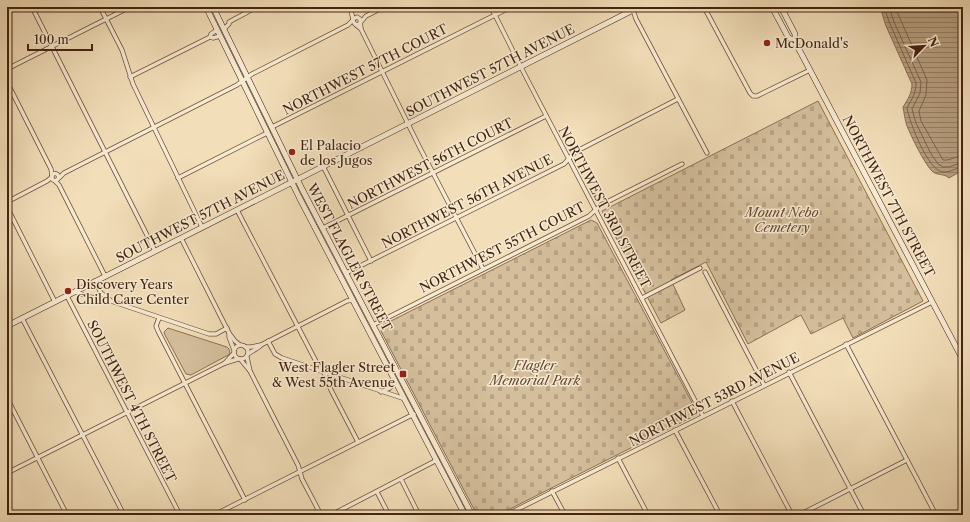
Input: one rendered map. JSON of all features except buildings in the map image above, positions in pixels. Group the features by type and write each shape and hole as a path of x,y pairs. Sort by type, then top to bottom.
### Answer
{"main road":[{"name":"WEST FLAGLER STREET","path":"206,7 267,133 323,228 419,412 465,515"},
{"name":"WEST FLAGLER STREET","path":"213,7 272,127 294,181 335,266 437,460 472,515"},
{"name":"SOUTHWEST 57TH AVENUE","path":"8,323 22,318 75,292 521,67 632,9 639,7"},
{"name":"NORTHWEST 7TH STREET","path":"772,7 788,37 795,42 963,360"},
{"name":"NORTHWEST 7TH STREET","path":"781,7 795,34 795,42"},
{"path":"335,266 346,273"},
{"path":"353,300 363,306"},
{"path":"405,400 415,405"}],"street":[{"path":"32,7 155,251"},
{"path":"100,7 122,50 130,77 202,227"},
{"path":"7,69 130,7"},
{"path":"224,29 229,22 258,7"},
{"path":"350,7 408,124 483,269"},
{"path":"7,202 237,85 252,74 348,25 355,18 366,16 384,7"},
{"name":"NORTHWEST 3RD STREET","path":"491,7 546,116 703,416"},
{"name":"NORTHWEST 57TH COURT","path":"272,127 511,7"},
{"path":"704,7 753,96 757,96 810,70"},
{"path":"632,9 707,153"},
{"path":"348,25 358,24 366,16"},
{"path":"355,18 358,24"},
{"path":"220,21 227,20 229,22"},
{"path":"210,38 211,34 217,30"},
{"path":"130,77 210,38 220,36"},
{"path":"7,82 105,276"},
{"name":"NORTHWEST 56TH AVENUE","path":"346,273 564,164 575,152 678,99"},
{"name":"NORTHWEST 56TH COURT","path":"323,228 546,116"},
{"path":"178,178 267,133"},
{"name":"NORTHWEST 55TH COURT","path":"373,325 589,216 601,205 682,164"},
{"path":"323,166 371,261"},
{"path":"7,207 55,302"},
{"path":"237,210 358,442"},
{"path":"181,238 229,333 240,345 251,347 261,345"},
{"path":"642,298 700,268"},
{"path":"705,272 764,385"},
{"path":"95,281 101,293 111,301"},
{"path":"75,292 90,297 111,301 209,334 216,334 227,328"},
{"name":"SOUTHWEST 4TH STREET","path":"67,296 180,515"},
{"path":"7,473 225,363 245,359 248,355 268,341 347,301 353,300"},
{"name":"NORTHWEST 53RD AVENUE","path":"506,515 789,372 932,302"},
{"path":"22,318 124,515"},
{"path":"159,318 156,324 157,330 245,500"},
{"path":"229,333 235,356 250,372 298,465 302,479 320,515"},
{"path":"268,341 275,354 279,357 405,400"},
{"path":"846,344 936,515"},
{"path":"225,363 236,347 240,345"},
{"path":"245,346 248,349 250,372"},
{"path":"789,372 864,515"},
{"path":"381,392 390,388 395,380"},
{"path":"7,398 68,515"},
{"path":"732,401 792,515"},
{"path":"214,515 419,412"},
{"path":"675,430 720,515"},
{"path":"618,458 648,515"},
{"path":"331,515 437,460"},
{"path":"799,515 907,460"},
{"path":"400,479 419,515"},
{"path":"552,491 565,515"},
{"path":"377,492 389,515"},
{"path":"7,507 11,515"}],"green space":[{"name":"Mount Nebo Cemetery","path":"818,101 923,301 853,338 843,318 811,334 801,315 748,344 706,262 671,280 685,310 661,323 602,211"},
{"name":"Flagler Memorial Park","path":"591,220 597,223 698,414 498,515 477,515 381,331 383,325"},
{"path":"168,328 227,347 230,354 191,375 186,374 165,335 164,332"}],"water":[{"path":"880,7 963,7 963,170 949,178 936,174 932,171 925,162 907,126 903,107 908,99 912,84 886,26"}],"place":[{"name":"McDonald's","path":"767,43"},
{"name":"El Palacio de los Jugos","path":"292,152"},
{"name":"Discovery Years Child Care Center","path":"68,291"},
{"name":"West Flagler Street & West 55th Avenue","path":"403,374"}]}
